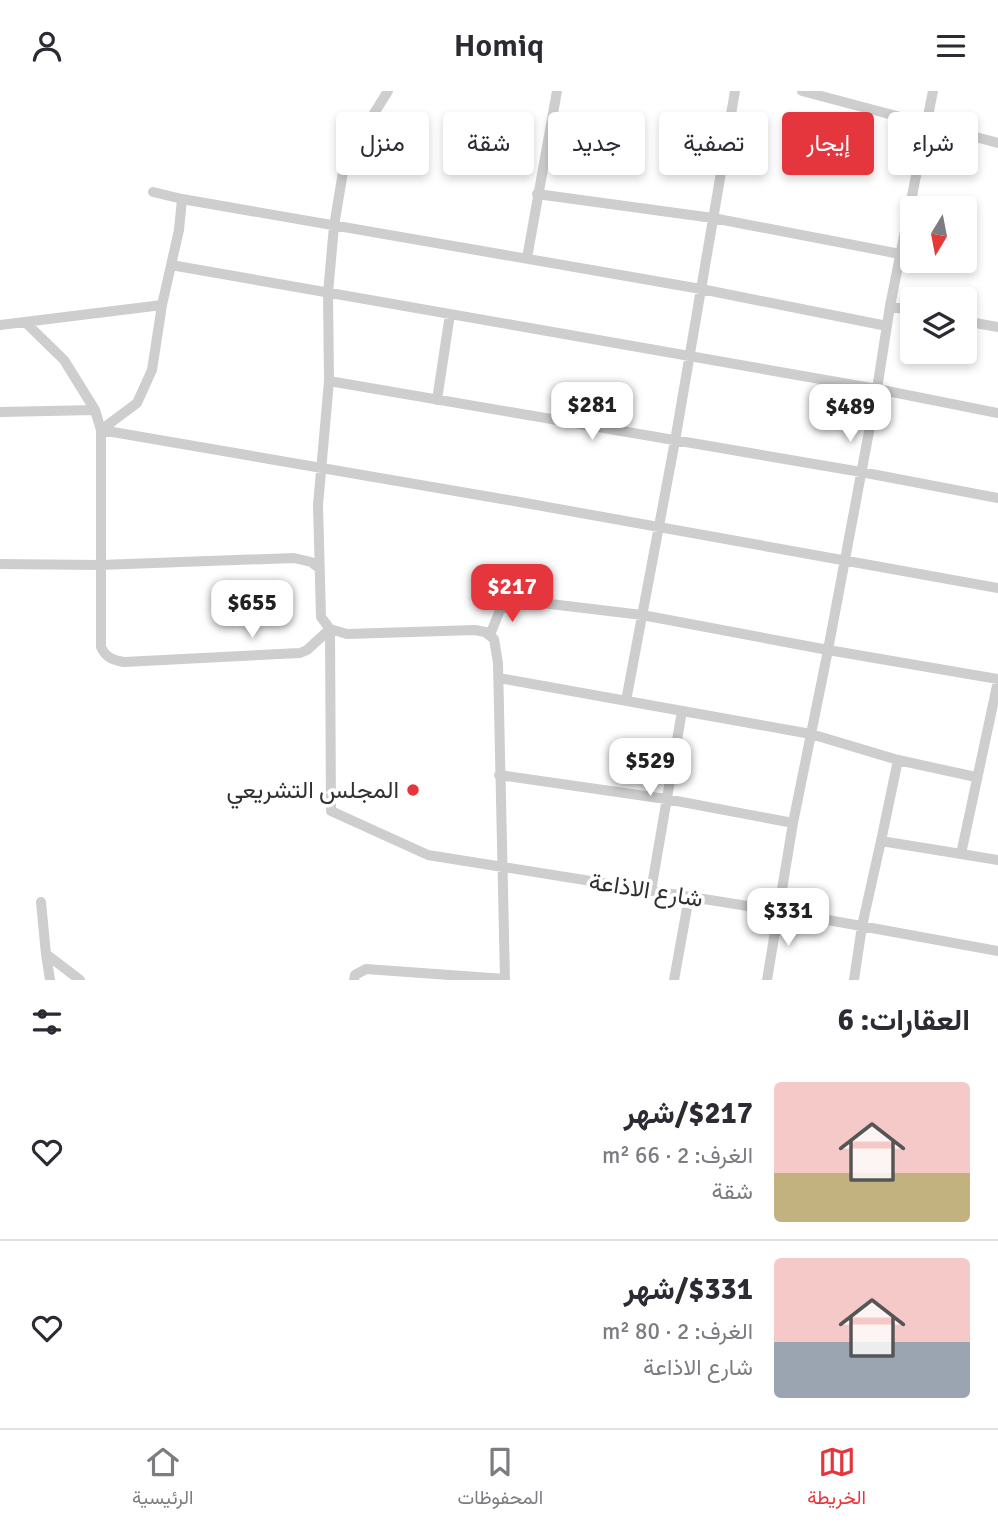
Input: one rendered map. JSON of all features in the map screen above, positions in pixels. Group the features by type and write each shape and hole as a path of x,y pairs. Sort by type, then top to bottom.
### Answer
{"street":[{"path":"354,980 359,971 366,969 505,980 496,643 490,635 475,630 347,634 330,629 321,617 320,467 329,381 328,293 334,226 345,160 388,91"},
{"path":"527,258 557,91"},
{"path":"626,701 675,440 735,91"},
{"path":"802,91 888,115"},
{"path":"929,112 933,91"},
{"path":"978,138 998,143"},
{"path":"912,196 916,175"},
{"path":"153,193 701,289 887,326"},
{"path":"537,194 713,218 900,254 845,560 793,823 767,980"},
{"path":"101,430 137,403 152,370 162,305 179,230 182,199"},
{"path":"171,265 877,389 998,413"},
{"path":"0,325 162,305"},
{"path":"890,306 900,308"},
{"path":"437,400 450,314"},
{"path":"24,322 64,360 95,410 101,430 101,647 104,655 124,662 300,653 330,629"},
{"path":"977,323 998,327"},
{"path":"329,381 998,498"},
{"path":"0,412 95,410"},
{"path":"101,430 998,588"},
{"path":"0,564 100,565 293,558 311,562 319,568"},
{"path":"490,635 500,610 517,600 642,615 998,680 961,854"},
{"name":"شارع الاذاعة","path":"330,629 331,811 428,855 779,911 998,951"},
{"path":"499,678 811,734 898,760 976,777"},
{"path":"651,891 682,711"},
{"path":"854,980 862,926 898,760"},
{"path":"499,775 666,799 793,823"},
{"path":"881,841 998,860"},
{"path":"674,980 689,897"},
{"path":"41,902 50,980"},
{"path":"46,954 80,980"}],"place":[{"name":"المجلس التشريعي","path":"413,790"}]}
